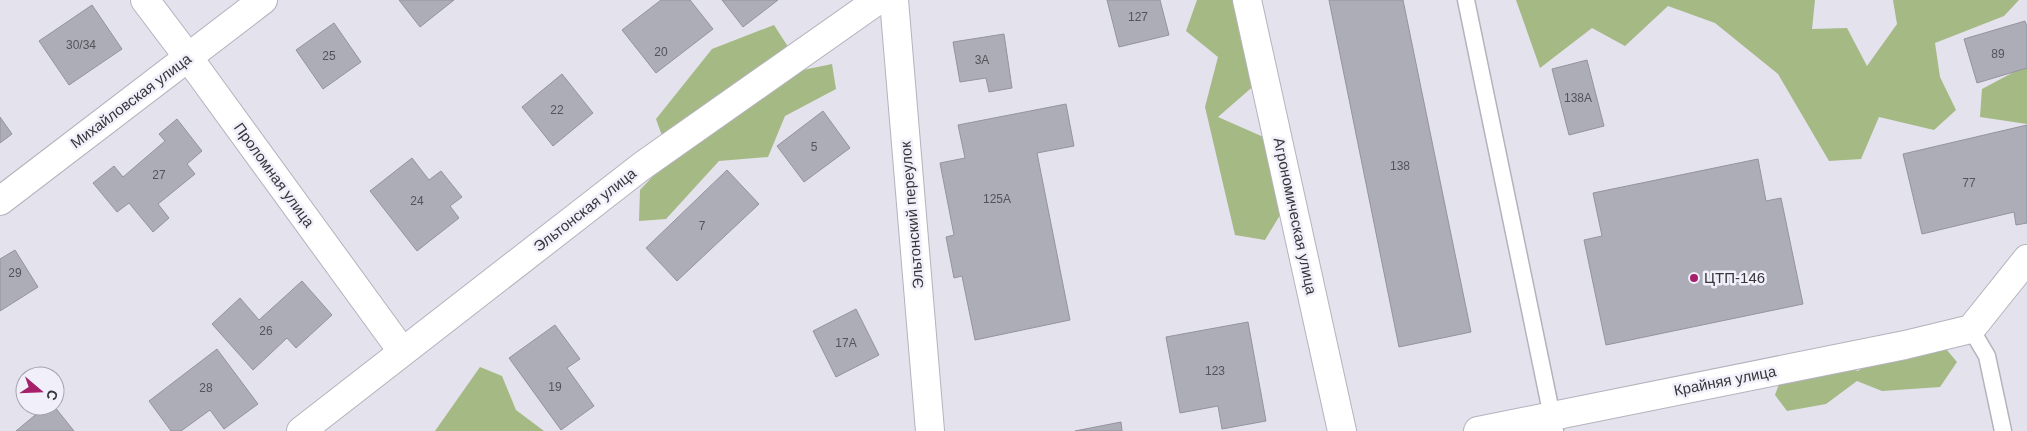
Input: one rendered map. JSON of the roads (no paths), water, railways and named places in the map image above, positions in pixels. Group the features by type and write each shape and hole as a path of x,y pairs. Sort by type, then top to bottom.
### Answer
{"street":[{"name":"Проломная улица","path":"145,0 402,352"},
{"name":"Михайловская улица","path":"0,202 263,0"},
{"name":"Эльтонская улица","path":"301,431 642,166 878,0"},
{"name":"Эльтонский переулок","path":"894,0 930,431"},
{"name":"Агрономическая улица","path":"1247,0 1342,431"},
{"path":"1971,329 2027,259"},
{"name":"Крайняя улица","path":"1478,431 1554,423 1971,329"}],"lane":[{"path":"1466,0 1554,423"},
{"path":"1971,329 1987,356 2003,431"}],"place":[{"name":"ЦТП-146","path":"1694,278"}]}
